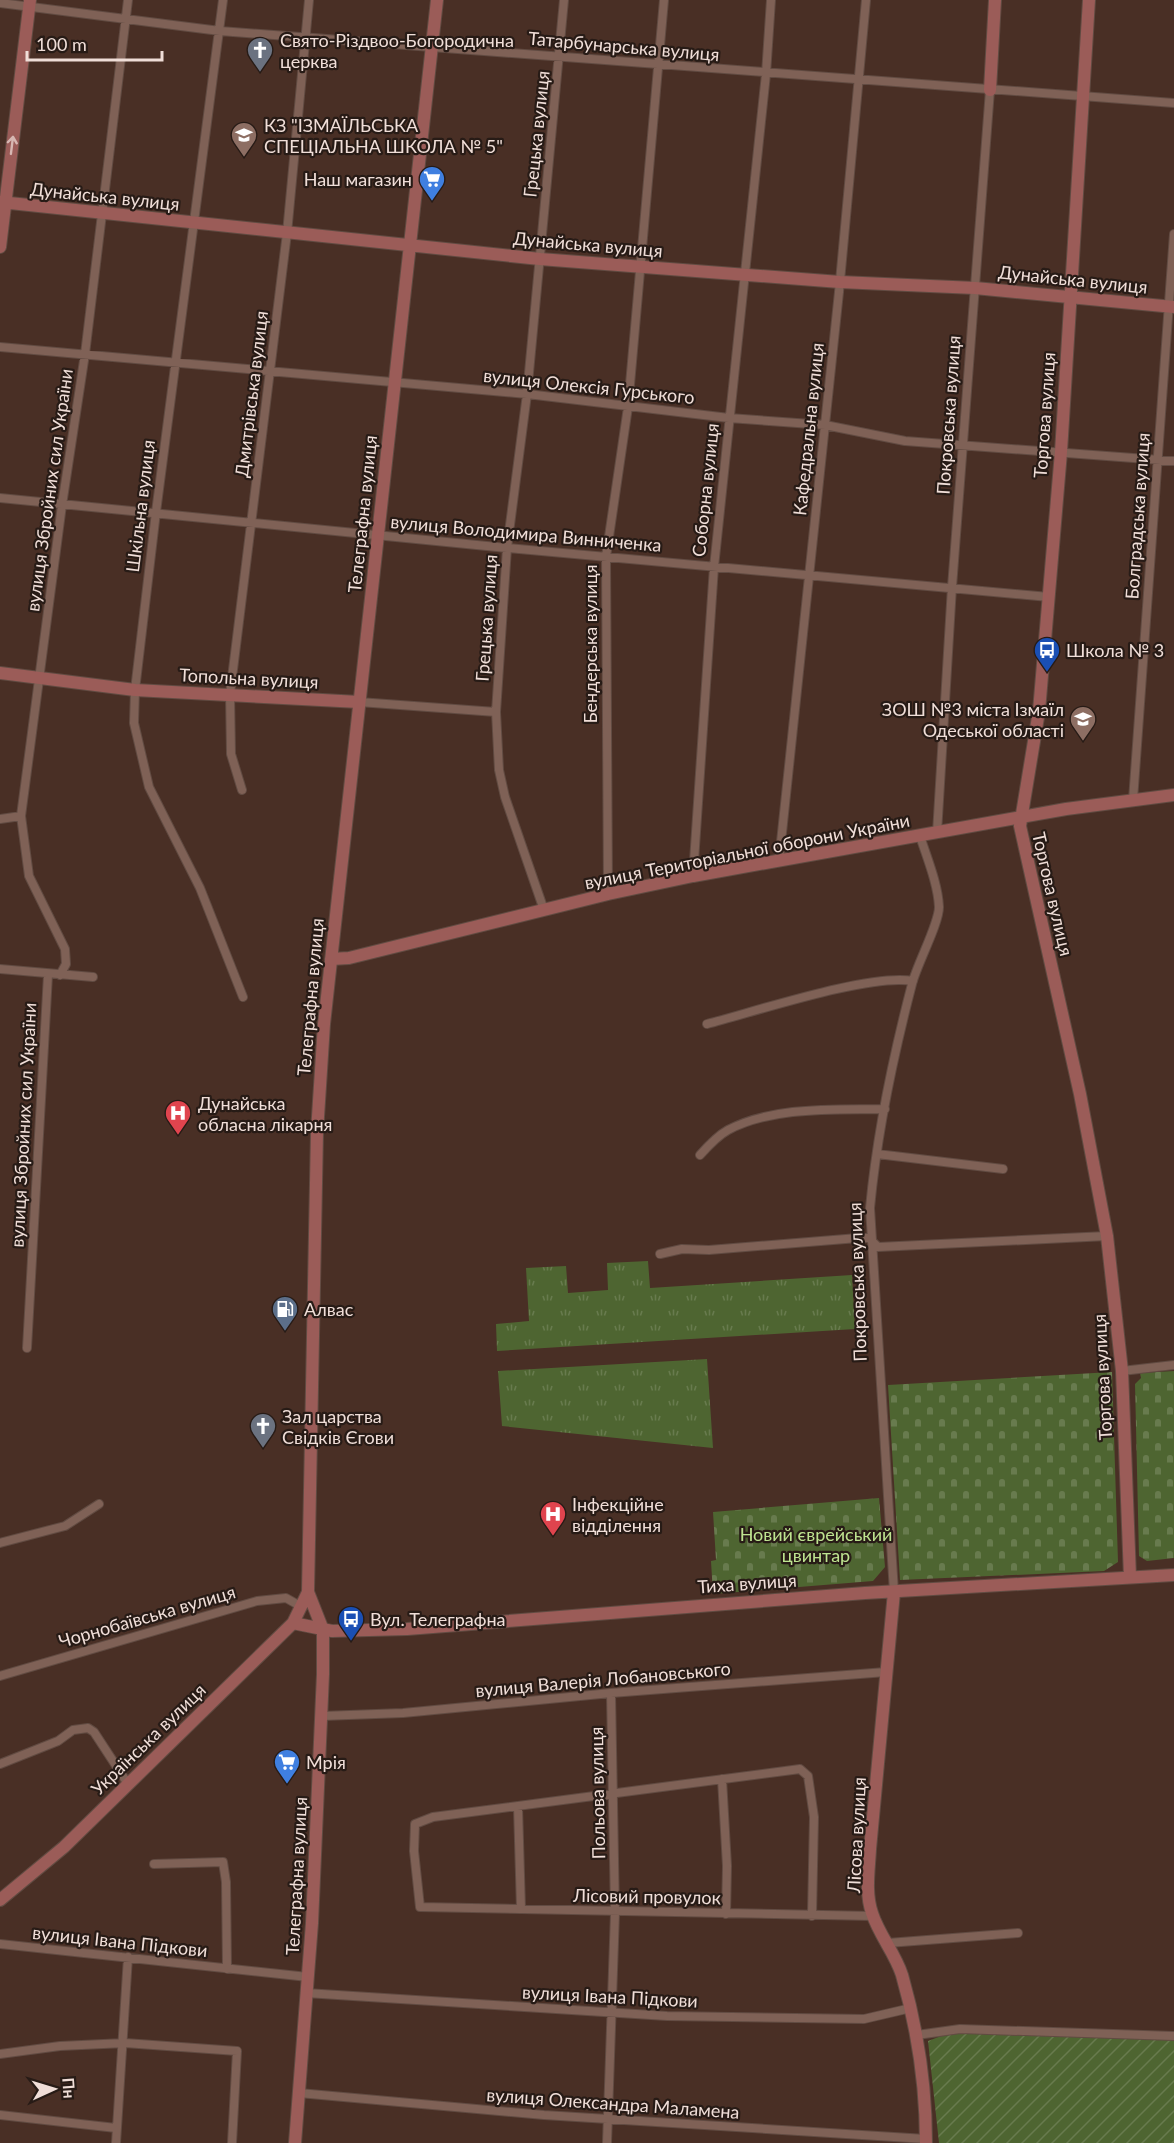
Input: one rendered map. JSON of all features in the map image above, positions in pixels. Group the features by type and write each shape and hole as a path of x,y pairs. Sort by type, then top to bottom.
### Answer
{"main road":[{"name":"Телеграфна вулиця","path":"294,2143 308,1977 322,1716 323,1630 309,1592 317,1123 331,959 437,0"},
{"name":"Покровська вулиця","path":"990,90 995,0"},
{"name":"Торгова вулиця","path":"1089,0 1061,452 1049,597 1039,711 1019,819 1022,844 1080,1094 1107,1236 1122,1371 1130,1577"},
{"path":"0,247 2,202 30,3"},
{"name":"Дунайська вулиця","path":"2,202 540,259 840,282 975,288 1171,307"},
{"name":"Топольна вулиця","path":"0,673 135,690 359,702"},
{"name":"вулиця Територіальної оборони України","path":"331,959 355,956 608,894 693,876 1066,809 1174,795"},
{"name":"Тиха вулиця","path":"292,1623 323,1630 407,1629 894,1592 1174,1575"},
{"name":"Українська вулиця","path":"0,1900 64,1847 292,1623 309,1592"},
{"name":"Лісова вулиця","path":"894,1592 870,1858 869,1892 873,1916 900,1972 911,2008 923,2072 926,2141"}],"street":[{"name":"вулиця Збройних сил України","path":"60,975 66,964 65,949 30,876 21,816 62,506 85,354 128,0"},
{"name":"Шкільна вулиця","path":"223,0 156,512 135,690 134,723 149,787 200,888 243,997"},
{"name":"Дмитрівська вулиця","path":"242,790 231,754 230,694 287,233 309,0"},
{"name":"Грецька вулиця","path":"544,910 505,797 499,770 496,712 507,548 527,394 564,0"},
{"name":"Бендерська вулиця","path":"608,894 606,557 628,407 664,0"},
{"name":"Соборна вулиця","path":"693,876 714,567 766,74 771,0"},
{"name":"Кафедральна вулиця","path":"779,861 840,282 866,0"},
{"name":"Татарбунарська вулиця","path":"0,3 30,3 125,20 220,31 1174,103"},
{"name":"Покровська вулиця","path":"937,833 952,587 990,90"},
{"name":"Болградська вулиця","path":"1133,800 1157,460 1171,307 1174,234"},
{"name":"вулиця Олексія Гурського","path":"0,346 527,394 729,418 825,425 905,441 1174,461"},
{"name":"вулиця Володимира Винниченка","path":"0,498 62,506 156,512 252,525 1049,597"},
{"name":"Топольна вулиця","path":"359,702 496,712"},
{"path":"0,819 21,816"},
{"name":"Покровська вулиця","path":"894,1592 870,1238 870,1208 885,1109 913,981 939,908 920,836"},
{"path":"0,969 48,975 93,977"},
{"name":"вулиця Збройних сил України","path":"27,1348 48,975"},
{"path":"707,1024 846,988 894,980 913,981"},
{"path":"700,1155 721,1135 747,1122 800,1112 885,1109"},
{"path":"877,1154 1003,1169"},
{"path":"660,1254 682,1249 709,1250 870,1238 878,1247 1107,1236"},
{"path":"1122,1371 1174,1365"},
{"path":"0,1543 64,1526 99,1504"},
{"name":"Чорнобаївська вулиця","path":"0,1676 258,1601 286,1598 302,1608"},
{"name":"вулиця Валерія Лобановського","path":"322,1716 403,1713 611,1693 886,1672"},
{"name":"Польова вулиця","path":"608,2143 615,1913 611,1693"},
{"path":"0,1764 58,1741 73,1730 88,1728 94,1732 128,1784"},
{"path":"521,1909 518,1807 794,1769 803,1771 808,1776 813,1801 812,1916"},
{"path":"722,1779 727,1855 726,1914"},
{"name":"Лісовий провулок","path":"518,1807 433,1816 415,1824 414,1851 420,1907 615,1913 873,1916"},
{"path":"154,1864 222,1862 226,1882 227,1969"},
{"path":"888,1943 1018,1933"},
{"name":"вулиця Івана Підкови","path":"0,1944 308,1977"},
{"path":"117,2143 116,2128 124,2043 128,1957"},
{"name":"вулиця Івана Підкови","path":"306,1993 613,2015 856,2019 884,2016 911,2008"},
{"path":"917,2035 960,2029 1174,2036"},
{"path":"0,2054 60,2046 124,2043 237,2051 232,2143"},
{"name":"вулиця Олександра Маламена","path":"298,2093 610,2119 926,2141"},
{"path":"0,2115 116,2128"}],"green space":[{"path":"648,1261 650,1288 852,1275 855,1329 497,1351 496,1324 529,1321 526,1268 566,1266 568,1293 608,1290 607,1263"},
{"path":"707,1359 713,1448 502,1426 498,1371"},
{"path":"1174,1371 1174,1558 1147,1561 1139,1556 1135,1384 1141,1378 1140,1373"},
{"path":"1112,1372 1118,1562 1104,1571 900,1580 888,1385"},
{"name":"Новий єврейський цвинтар","path":"879,1498 885,1567 873,1581 713,1594 711,1561 716,1560 713,1512"},
{"path":"949,2033 1174,2040 1174,2143 939,2143 928,2041"}],"place":[{"name":"Свято-Різдвоо-Богородична церква","path":"260,73"},
{"name":"КЗ \"ІЗМАЇЛЬСЬКА СПЕЦІАЛЬНА ШКОЛА № 5\"","path":"244,158"},
{"name":"Наш магазин","path":"432,202"},
{"name":"Школа № 3","path":"1047,673"},
{"name":"ЗОШ №3 міста Ізмаїл Одеської області","path":"1083,742"},
{"name":"Дунайська обласна лікарня","path":"178,1136"},
{"name":"Алвас","path":"285,1332"},
{"name":"Зал царства Свідків Єгови","path":"263,1449"},
{"name":"Інфекційне відділення","path":"553,1537"},
{"name":"Вул. Телеграфна","path":"351,1642"},
{"name":"Мрія","path":"287,1785"}]}
